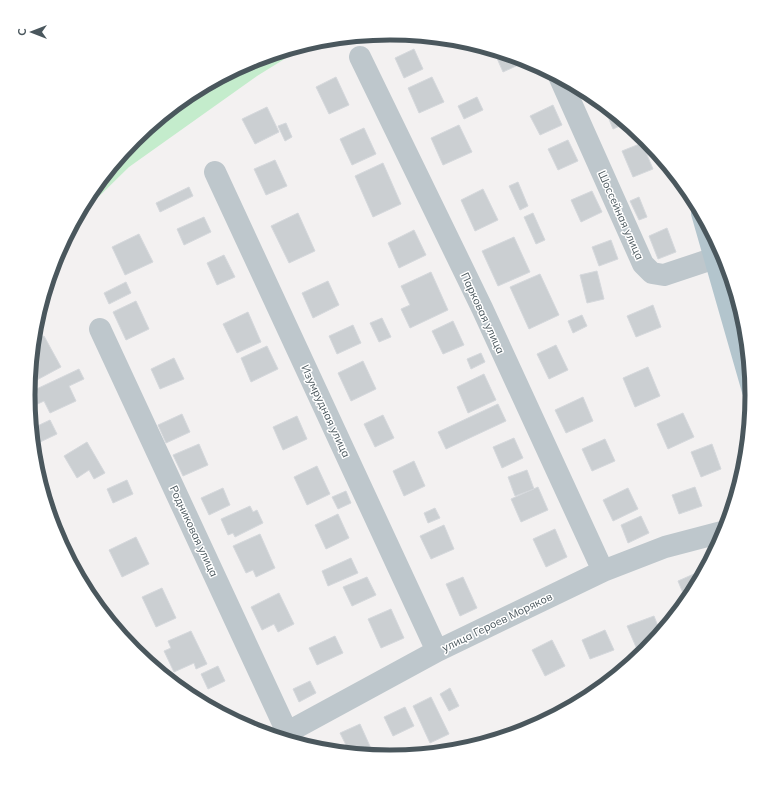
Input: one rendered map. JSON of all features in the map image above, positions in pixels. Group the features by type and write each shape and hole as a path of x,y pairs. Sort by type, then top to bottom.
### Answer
{"main road":[{"path":"710,239 744,359"}],"street":[{"name":"Парковая улица","path":"360,57 482,308 603,571"},
{"name":"Шоссейная улица","path":"563,84 643,264 652,273 664,275 715,258"},
{"name":"Изумрудная улица","path":"215,172 437,651"},
{"name":"Родниковая улица","path":"100,329 281,733"},
{"name":"улица Героев Моряков","path":"284,734 437,651 603,571 665,547 718,533"}],"green space":[{"path":"294,53 257,76 129,167 90,205 108,179 123,161 156,128 174,113 193,99 233,76 276,58"}],"building":[{"path":"414,49 423,69 404,78 395,58"},
{"path":"496,55 520,64 503,72"},
{"path":"336,77 349,105 329,114 316,87"},
{"path":"432,77 444,102 419,113 408,88"},
{"path":"477,97 483,110 464,119 458,106"},
{"path":"553,105 562,125 540,135 530,116"},
{"path":"267,107 279,132 255,144 242,119"},
{"path":"606,112 622,125 613,129"},
{"path":"286,123 292,137 285,141 278,126"},
{"path":"459,125 472,152 443,165 431,138"},
{"path":"364,128 376,154 352,165 340,139"},
{"path":"568,140 578,161 558,170 548,149"},
{"path":"641,143 653,169 633,177 622,151"},
{"path":"275,160 287,186 266,195 254,169"},
{"path":"383,163 401,204 373,217 355,176"},
{"path":"518,182 528,206 520,210 509,186"},
{"path":"189,187 193,196 160,212 156,203"},
{"path":"483,189 498,220 475,231 461,200"},
{"path":"592,191 602,212 581,222 571,200"},
{"path":"639,197 647,217 639,220 630,201"},
{"path":"298,213 315,251 289,263 271,226"},
{"path":"533,213 545,240 536,244 524,217"},
{"path":"204,217 211,232 184,245 177,229"},
{"path":"667,228 676,252 658,259 649,236"},
{"path":"414,230 426,255 399,268 388,243"},
{"path":"139,234 153,262 125,275 112,247"},
{"path":"514,237 530,272 498,286 482,251"},
{"path":"611,240 618,259 599,266 592,247"},
{"path":"224,255 235,277 217,285 207,263"},
{"path":"597,271 604,299 587,303 580,275"},
{"path":"431,272 448,310 410,328 401,309 410,305 401,286"},
{"path":"540,274 559,315 529,329 510,287"},
{"path":"328,281 339,305 313,318 302,293"},
{"path":"126,282 131,293 109,304 104,293"},
{"path":"136,301 149,329 126,340 113,312"},
{"path":"653,305 661,327 636,337 627,316"},
{"path":"248,312 261,342 237,353 223,324"},
{"path":"582,315 587,326 573,333 568,321"},
{"path":"382,318 391,337 379,342 370,323"},
{"path":"453,321 464,345 443,354 432,331"},
{"path":"353,325 361,343 337,354 329,336"},
{"path":"44,336 61,367 36,381 38,349 40,338"},
{"path":"556,345 568,370 549,379 537,354"},
{"path":"267,346 278,369 251,382 241,358"},
{"path":"481,353 485,362 471,369 467,359"},
{"path":"174,358 184,379 160,389 151,369"},
{"path":"363,361 376,389 351,401 338,373"},
{"path":"648,367 660,396 635,407 623,378"},
{"path":"79,369 84,379 69,386 76,401 50,413 44,401 35,405 35,390"},
{"path":"484,374 496,400 468,413 457,387"},
{"path":"583,397 593,421 566,433 555,410"},
{"path":"498,404 506,421 446,449 438,432"},
{"path":"683,413 694,437 668,449 657,424"},
{"path":"182,414 190,432 166,443 158,425"},
{"path":"383,415 394,438 375,447 364,424"},
{"path":"297,416 307,439 283,450 273,427"},
{"path":"50,420 57,434 38,443 37,426"},
{"path":"514,438 523,458 502,468 493,447"},
{"path":"605,439 615,461 592,471 582,449"},
{"path":"87,442 105,473 94,479 89,470 77,478 64,456"},
{"path":"199,444 208,465 183,476 173,455"},
{"path":"712,444 721,469 701,477 691,452"},
{"path":"414,461 425,486 404,496 393,471"},
{"path":"317,466 330,494 307,505 294,477"},
{"path":"527,470 534,489 515,496 508,477"},
{"path":"127,480 133,494 113,503 107,489"},
{"path":"538,487 548,510 521,522 511,499"},
{"path":"695,487 702,506 679,514 672,495"},
{"path":"223,488 230,505 209,515 201,498"},
{"path":"628,488 638,509 613,521 603,500"},
{"path":"346,491 351,503 338,509 332,497"},
{"path":"250,506 253,512 257,510 263,523 235,537 233,533 228,535 221,519"},
{"path":"435,508 440,518 428,523 424,513"},
{"path":"338,514 349,538 326,549 315,525"},
{"path":"641,516 649,533 628,543 621,525"},
{"path":"444,525 454,549 431,559 420,536"},
{"path":"555,529 567,557 546,567 533,539"},
{"path":"260,534 275,568 256,577 253,570 246,573 233,546"},
{"path":"136,537 149,564 122,577 109,550"},
{"path":"351,558 358,573 328,586 322,571"},
{"path":"699,572 684,596 678,581"},
{"path":"367,577 376,595 352,606 343,587"},
{"path":"463,577 477,608 460,616 446,584"},
{"path":"162,588 176,618 156,627 142,597"},
{"path":"279,593 294,624 278,632 274,624 262,630 251,607"},
{"path":"391,609 404,638 381,648 368,619"},
{"path":"654,616 659,628 644,644 636,647 627,626"},
{"path":"605,630 614,650 590,659 582,640"},
{"path":"191,631 207,664 196,669 194,663 174,672 164,651 171,648 168,641"},
{"path":"335,636 343,653 317,665 309,648"},
{"path":"552,640 565,666 545,676 532,650"},
{"path":"218,666 225,681 208,689 201,674"},
{"path":"310,681 316,693 299,702 293,689"},
{"path":"450,688 459,706 449,711 440,694"},
{"path":"431,697 449,734 430,743 413,706"},
{"path":"405,707 414,726 393,736 384,717"},
{"path":"360,724 372,750 347,747 340,733"}]}
